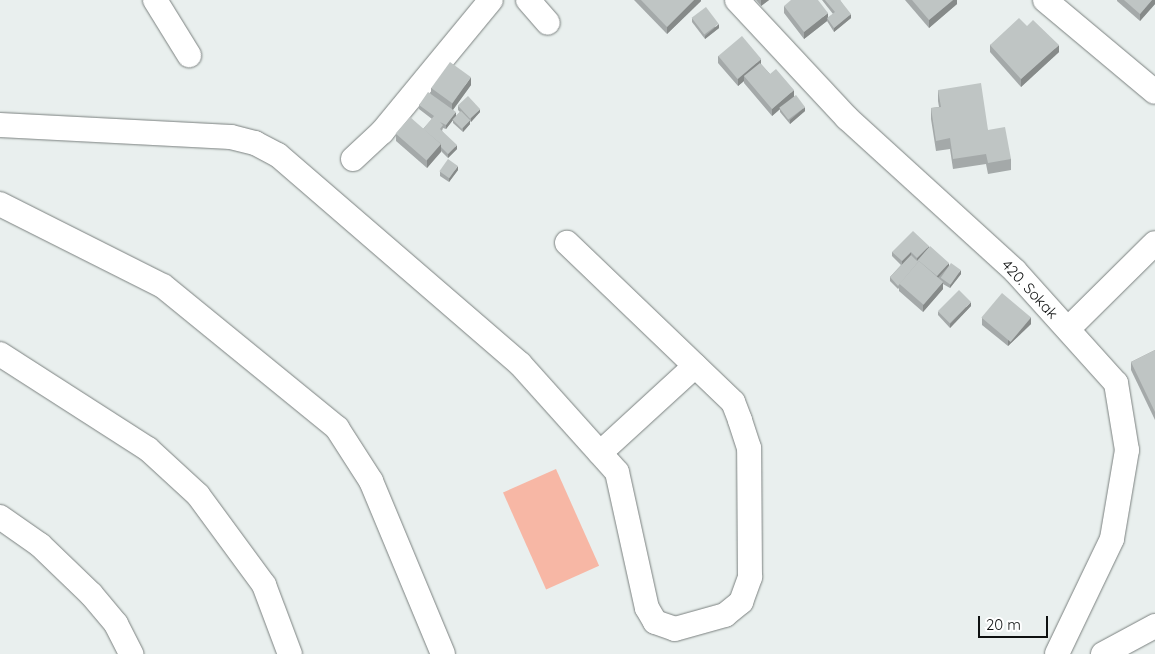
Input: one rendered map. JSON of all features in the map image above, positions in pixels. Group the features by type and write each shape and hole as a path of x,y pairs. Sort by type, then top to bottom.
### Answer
{"street":[{"path":"155,0 188,55"},
{"path":"353,159 382,132 491,0"},
{"path":"528,0 548,23"},
{"name":"420. Sokak","path":"737,0 847,118 1016,272 1116,383 1126,450 1112,539 1058,654"},
{"path":"1045,0 1155,92"},
{"path":"0,125 231,137 255,143 278,155 520,364 600,453 619,480 647,608 654,622 675,629 734,610 747,593 750,577 749,448 733,402 567,243"},
{"path":"0,204 163,286 337,428 371,481 443,654"},
{"path":"1068,329 1155,243"},
{"path":"0,354 148,449 198,496 264,585 290,654"},
{"path":"600,453 695,366"},
{"path":"0,517 40,545 91,594 116,624 131,654"},
{"path":"1103,654 1155,626"}],"shaded area":[{"path":"556,469 599,566 546,589 503,493"}],"building":[{"path":"641,0 694,0 667,27"},
{"path":"791,0 818,0 828,13 804,32 784,6"},
{"path":"825,0 840,0 851,14 834,28 827,18 835,12"},
{"path":"912,0 953,0 929,20"},
{"path":"1124,0 1152,0 1140,14"},
{"path":"706,7 719,24 704,35 692,18"},
{"path":"1019,18 1027,26 1033,20 1059,45 1021,79 990,45"},
{"path":"742,36 761,59 738,79 718,56"},
{"path":"450,62 471,77 452,103 431,88"},
{"path":"760,63 770,74 776,69 794,90 772,109 744,76"},
{"path":"981,83 988,130 1005,127 1011,159 988,163 986,154 953,159 950,138 936,141 931,108 941,107 938,90"},
{"path":"428,92 456,112 446,125 440,122 443,125 440,129 457,145 448,154 441,147 441,144 423,129 434,116 419,105"},
{"path":"796,95 805,107 788,120 779,108"},
{"path":"468,96 480,109 470,119 458,106"},
{"path":"461,111 470,120 462,129 453,119"},
{"path":"410,117 441,144 427,161 396,134"},
{"path":"448,159 458,166 449,178 439,171"},
{"path":"913,231 929,246 917,258 911,252 902,261 892,252"},
{"path":"930,246 949,263 937,276 919,261 898,286 890,277 911,255 917,261"},
{"path":"919,261 943,282 923,305 899,284"},
{"path":"951,263 961,270 951,285 941,278"},
{"path":"959,290 971,302 950,323 938,311"},
{"path":"1002,293 1031,317 1011,342 981,318"},
{"path":"1155,350 1155,412 1131,362"}]}
